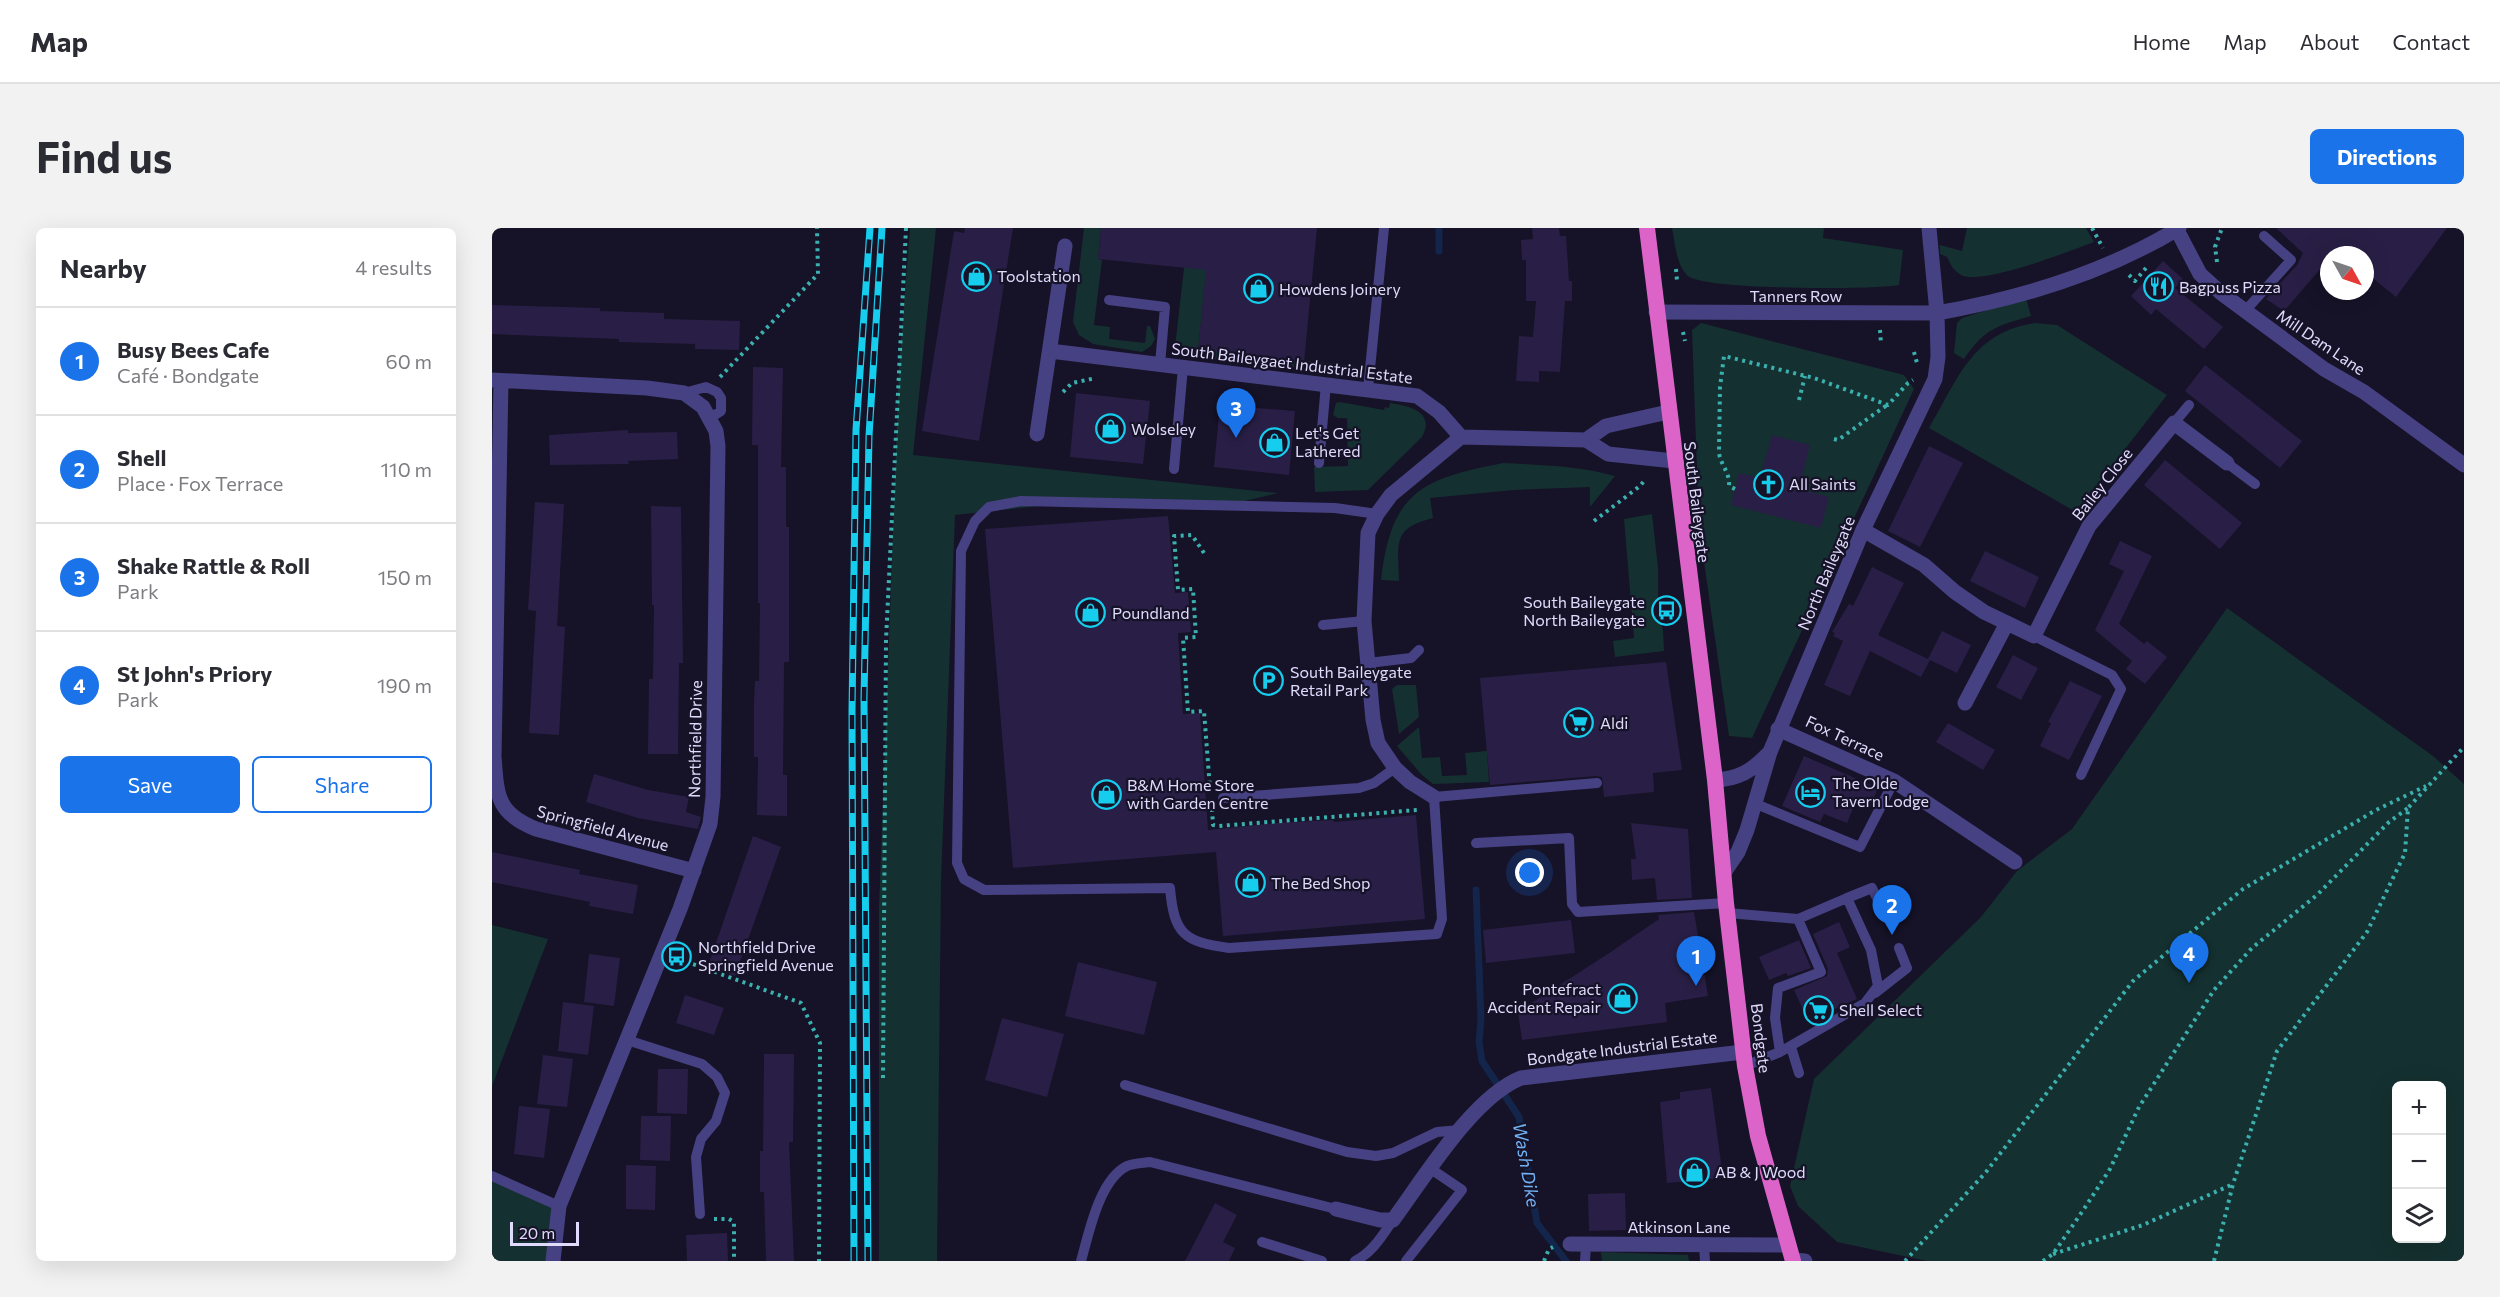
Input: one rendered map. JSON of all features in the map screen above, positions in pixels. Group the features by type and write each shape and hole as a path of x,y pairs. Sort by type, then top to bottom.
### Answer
{"highway":[{"name":"South Baileygate","path":"1647,228 1715,780"},
{"name":"Bondgate","path":"1715,780 1744,1059 1758,1136 1795,1257"}],"street":[{"name":"North Baileygate","path":"1723,874 1738,852 1756,804 1778,729 1863,530 1935,379 1938,357 1937,313 1929,228"},
{"path":"1937,313 2008,298 2070,281 2178,229"},
{"name":"Mill Dam Lane","path":"2178,229 2200,274 2221,293 2324,369 2364,392 2464,465"},
{"path":"1037,434 1065,246"},
{"name":"Tanners Row","path":"1656,312 1937,313"},
{"name":"South Baileygaet Industrial Estate","path":"1050,351 1417,396 1439,412 1461,437"},
{"path":"497,381 647,388 684,393"},
{"name":"Springfield Avenue","path":"497,381 494,756 497,789 502,806 518,822 536,830 693,871"},
{"name":"Northfield Drive","path":"553,1261 559,1206 663,953 710,824 713,797 718,446 716,431 703,407 684,393"},
{"path":"1586,440 1606,426 1668,412"},
{"path":"2174,423 2227,463"},
{"name":"Bailey Close","path":"2034,636 2089,526 2174,423"},
{"path":"1430,794 1410,782 1395,768 1381,748 1373,720 1364,621 1368,533 1377,514 1391,495 1461,437 1586,440 1608,454 1674,461"},
{"path":"1863,530 1924,565 1984,612 2034,636"},
{"path":"1965,703 2007,623"},
{"name":"Fox Terrace","path":"1778,729 1894,781 2015,862"},
{"name":"North Baileygate","path":"1715,780 1732,779 1755,768 1770,752"},
{"name":"Bondgate Industrial Estate","path":"1460,1130 1491,1097 1506,1085 1536,1074 1744,1059"},
{"path":"1336,1209 1380,1220 1393,1220 1460,1130"},
{"name":"Atkinson Lane","path":"1578,1244 1704,1245 1795,1257"}],"lane":[{"path":"1368,389 1384,228"},
{"path":"2245,311 2291,260 2264,236"},
{"path":"1109,300 1165,307 1160,364"},
{"path":"1174,469 1183,367"},
{"path":"1319,463 1326,384"},
{"path":"684,393 711,387 722,398 722,405 721,411 710,418"},
{"name":"Bailey Close","path":"2174,423 2189,405"},
{"path":"2227,463 2255,484"},
{"path":"1377,514 1335,508 1033,501 989,507 975,521 960,551 957,863 964,879 984,890 1170,888 1172,916 1187,936 1205,945 1221,947 1437,934 1442,920 1430,794 1597,783"},
{"path":"1323,625 1364,621"},
{"path":"2034,636 2112,675 2121,689 2081,775"},
{"path":"1368,663 1411,658 1419,650"},
{"path":"1223,798 1359,788 1374,783 1395,768"},
{"path":"1756,804 1860,847 1894,781"},
{"path":"1476,843 1569,838 1572,904 1578,912 1727,908 1798,919 1872,888 1885,914"},
{"path":"1744,1059 1780,1052 1791,1047 1865,1003 1878,986 1871,950 1847,898"},
{"path":"1780,1052 1775,1018 1778,988 1821,972 1798,919"},
{"path":"1870,997 1907,968 1899,948"},
{"path":"627,1040 702,1064 717,1077 725,1094 716,1121 701,1139 696,1157 700,1214"},
{"path":"1791,1047 1799,1073"},
{"path":"1125,1085 1357,1153 1376,1156 1393,1153 1437,1132 1460,1130"},
{"path":"1082,1261 1095,1212 1114,1175 1129,1165 1150,1162 1336,1209"},
{"path":"1406,1261 1462,1190 1431,1169"},
{"path":"492,1176 559,1206"},
{"path":"1355,1261 1378,1243 1393,1220"},
{"path":"1262,1242 1318,1260"},
{"path":"1578,1244 1585,1261"},
{"path":"1704,1245 1705,1261"}],"path":[{"path":"711,387 818,274 817,228"},
{"path":"883,1078 886,640 906,228"},
{"path":"2091,228 2099,243"},
{"path":"1676,269 1677,281"},
{"path":"1683,332 1684,341"},
{"path":"1914,352 1918,366"},
{"path":"1735,489 1729,486 1730,474 1720,461 1719,453 1718,420 1724,357 1805,376 1888,405"},
{"path":"1834,439 1838,440 1888,405 1908,383 1917,378 1917,372"},
{"path":"1799,400 1805,376"},
{"path":"1594,521 1644,481"},
{"path":"1203,553 1192,535 1174,536 1178,590 1193,589 1196,637 1183,638 1188,712 1204,711 1210,791"},
{"path":"2053,1254 2110,1169 2139,1107 2214,990 2252,948 2317,895 2389,822 2408,808 2464,747"},
{"path":"1905,1261 1986,1172 2133,981 2243,889 2376,810 2426,786"},
{"path":"1211,802 1213,825 1219,826 1417,810 1430,794"},
{"path":"2214,1261 2233,1184 2277,1051 2367,932 2405,854 2408,808"},
{"path":"663,953 801,1003 820,1043 819,1261"},
{"path":"2043,1261 2053,1254 2144,1225 2233,1184"},
{"path":"700,1214 702,1219 729,1219 734,1222 734,1261"},
{"path":"1544,1261 1549,1249"}],"green space":[{"path":"910,228 936,228 913,455 1278,493 1211,509 1049,505 955,515 941,881 937,1261 879,1261 879,908 899,368"},
{"path":"1084,228 1101,228 1098,259 1102,260 1094,325 1110,327 1109,339 1145,343 1147,326 1150,326 1155,339 1151,346 1142,352 1093,344 1079,335 1073,322"},
{"path":"1211,228 1198,350 1355,366 1354,374 1182,356 1175,347 1184,268"},
{"path":"1672,228 1824,228 1823,238 1903,250 1899,285 1857,288 1789,288 1700,281 1688,276 1681,266"},
{"path":"1967,228 2086,228 2094,242 2006,272 1971,277 1961,275 1952,267 1947,257 1940,254 1940,245 1962,251"},
{"path":"2026,298 2031,316 1985,334 1964,359 1954,353 1957,323 1962,318"},
{"path":"1701,323 1904,375 1914,389 1752,738 1729,736 1699,527 1692,330"},
{"path":"2035,323 2057,325 2167,395 2076,512 1929,428 1969,360 1981,347 1996,336 2014,328"},
{"path":"1336,403 1384,410 1385,407 1389,408 1390,403 1412,408 1423,416 1425,428 1422,437 1368,490 1315,492 1314,467 1348,466 1347,418 1338,418 1333,415"},
{"path":"1503,463 1574,468 1615,476 1590,507 1590,487 1514,490 1430,498 1433,518 1410,527 1400,539 1399,581 1381,580 1393,527 1402,509 1415,494 1451,476"},
{"path":"1652,514 1658,568 1658,615 1663,630 1664,651 1615,657 1613,641 1634,638 1624,519"},
{"path":"2227,608 2433,756 2464,784 2464,1261 1927,1261 1837,1242 1798,1206 1790,1186 1814,1079 1981,917 2017,871 2072,829"},
{"path":"1397,685 1416,685 1419,717 1399,734 1392,689"},
{"path":"1419,727 1422,758 1440,757 1442,776 1467,775 1465,753 1487,751 1489,782 1433,784 1421,774 1397,746"},
{"path":"492,925 548,939 492,1086"},
{"path":"492,1176 559,1206 553,1261 492,1261"},
{"path":"1601,1252 1688,1255 1689,1261 1602,1261"}],"building":[{"path":"965,228 1013,228 979,441 922,431 954,231 964,233"},
{"name":"Howdens Joinery","path":"1101,228 1317,228 1304,362 1198,350 1206,270 1098,259"},
{"path":"1532,228 1559,228 1560,236 1566,236 1569,281 1572,281 1572,301 1565,301 1560,372 1539,371 1539,382 1516,381 1519,336 1533,337 1536,301 1526,301 1526,260 1522,260 1521,240 1533,239"},
{"path":"2276,228 2447,228 2396,297 2374,279 2374,246 2320,246 2320,269 2284,311 2266,299 2297,265 2303,253"},
{"path":"2163,261 2183,279 2175,288 2223,327 2204,349 2156,309 2151,315 2131,296"},
{"path":"492,305 600,308 600,311 664,313 664,319 740,321 739,350 695,349 695,344 619,342 619,339 492,334"},
{"path":"2205,365 2302,441 2280,468 2185,391"},
{"path":"753,367 783,368 781,467 786,467 786,527 789,527 789,662 784,662 783,775 787,775 787,816 757,815 758,757 754,757 754,702 755,681 759,681 760,603 758,603 758,445 752,445"},
{"name":"Wolseley","path":"1076,393 1150,401 1143,464 1070,457"},
{"path":"1220,405 1295,411 1289,475 1214,467"},
{"path":"628,430 628,433 677,432 678,459 628,461 629,464 550,465 549,435"},
{"name":"All Saints","path":"1772,435 1810,445 1799,489 1829,497 1821,528 1731,505 1739,473 1760,478"},
{"path":"1929,446 1963,463 1920,547 1888,531"},
{"path":"2165,460 2242,523 2220,549 2144,485"},
{"path":"535,502 564,504 557,626 565,627 559,735 529,733 536,611 528,610"},
{"path":"651,506 681,507 683,663 679,663 678,754 648,754 649,679 653,679 654,605 652,605"},
{"path":"1168,516 1175,593 1188,592 1191,632 1178,633 1183,714 1200,713 1208,830 1276,823 1333,820 1334,822 1416,815 1425,919 1223,936 1216,852 1013,868 985,529"},
{"path":"2120,541 2152,556 2119,624 2144,644 2147,641 2167,657 2145,684 2126,669 2132,661 2095,630 2124,571 2109,564"},
{"path":"1985,551 2039,577 2025,608 1970,581"},
{"path":"1872,567 1904,583 1878,635 1928,659 1942,631 1971,645 1957,673 1930,660 1921,677 1870,651 1850,696 1824,685 1843,641 1833,636 1835,633 1832,632 1849,604 1853,606"},
{"path":"2013,655 2038,668 2021,700 1996,687"},
{"name":"Aldi","path":"1666,662 1682,770 1653,773 1654,792 1604,797 1602,777 1596,776 1490,785 1480,678"},
{"path":"2070,681 2102,696 2069,760 2040,746 2051,723 2048,722"},
{"path":"1948,723 1995,750 1983,770 1936,742"},
{"name":"The Olde Tavern Lodge","path":"1804,756 1878,788 1871,805 1857,799 1847,823 1824,814 1820,822 1782,806"},
{"path":"594,774 648,790 689,797 686,812 701,817 698,829 638,818 586,802"},
{"path":"1631,823 1688,829 1692,898 1657,900 1655,878 1632,880 1631,859 1636,859"},
{"path":"753,836 781,847 735,976 708,966"},
{"path":"492,852 580,870 579,874 638,885 633,914 589,906 590,902 492,882"},
{"path":"1694,912 1708,996 1665,1003 1667,1022 1522,1040 1518,1012 1659,919 1658,915"},
{"path":"1571,920 1575,953 1486,963 1483,930"},
{"path":"1839,922 1850,947 1837,953 1857,999 1808,1021 1794,990 1827,976 1828,969 1813,934"},
{"path":"1799,940 1811,968 1788,976 1786,973 1769,980 1759,957"},
{"path":"589,954 620,958 614,1006 584,1002"},
{"path":"1078,962 1157,982 1144,1035 1065,1016"},
{"path":"685,995 724,1008 714,1035 676,1023"},
{"path":"563,1002 594,1006 588,1055 558,1051"},
{"path":"1002,1018 1064,1034 1047,1097 985,1080"},
{"path":"764,1054 794,1054 793,1142 789,1142 794,1261 766,1261 764,1192 760,1192 760,1151 763,1151"},
{"path":"543,1055 573,1059 567,1107 537,1104"},
{"path":"658,1069 688,1069 687,1114 657,1113"},
{"path":"1711,1088 1723,1178 1667,1183 1660,1102 1680,1099 1680,1092"},
{"path":"519,1106 550,1109 544,1158 514,1154"},
{"path":"641,1116 671,1116 670,1161 640,1160"},
{"path":"626,1165 656,1166 655,1210 626,1209"},
{"path":"1625,1193 1626,1230 1589,1231 1588,1194"},
{"path":"1215,1203 1237,1215 1223,1242 1235,1248 1229,1261 1185,1261"},
{"path":"727,1233 728,1261 687,1261 686,1235"}],"waterway":[{"path":"1439,228 1439,251"},
{"name":"Wash Dike","path":"1476,890 1481,1019 1479,1042 1482,1061 1519,1117 1537,1223 1566,1261"}],"railway":[{"path":"854,1261 852,711 856,430 870,228"},
{"path":"868,1261 864,699 869,436 882,228"}],"place":[{"name":"Toolstation","path":"976,276"},
{"name":"Bagpuss Pizza","path":"2158,287"},
{"name":"Howdens Joinery","path":"1258,289"},
{"name":"Wolseley","path":"1110,429"},
{"name":"Shake Rattle & Roll","path":"1236,438"},
{"name":"Let's Get Lathered","path":"1274,442"},
{"name":"All Saints","path":"1768,484"},
{"name":"South Baileygate North Baileygate","path":"1666,611"},
{"name":"Poundland","path":"1091,613"},
{"name":"South Baileygate Retail Park","path":"1269,681"},
{"name":"Aldi","path":"1579,723"},
{"name":"The Olde Tavern Lodge","path":"1811,792"},
{"name":"B&M Home Store with Garden Centre","path":"1106,794"},
{"name":"The Bed Shop","path":"1250,883"},
{"name":"Shell","path":"1892,935"},
{"name":"Northfield Drive Springfield Avenue","path":"677,956"},
{"name":"St John's Priory","path":"2189,983"},
{"name":"Busy Bees Cafe","path":"1696,986"},
{"name":"Pontefract Accident Repair","path":"1622,998"},
{"name":"Shell Select","path":"1818,1010"},
{"name":"AB & J Wood","path":"1694,1172"}]}
